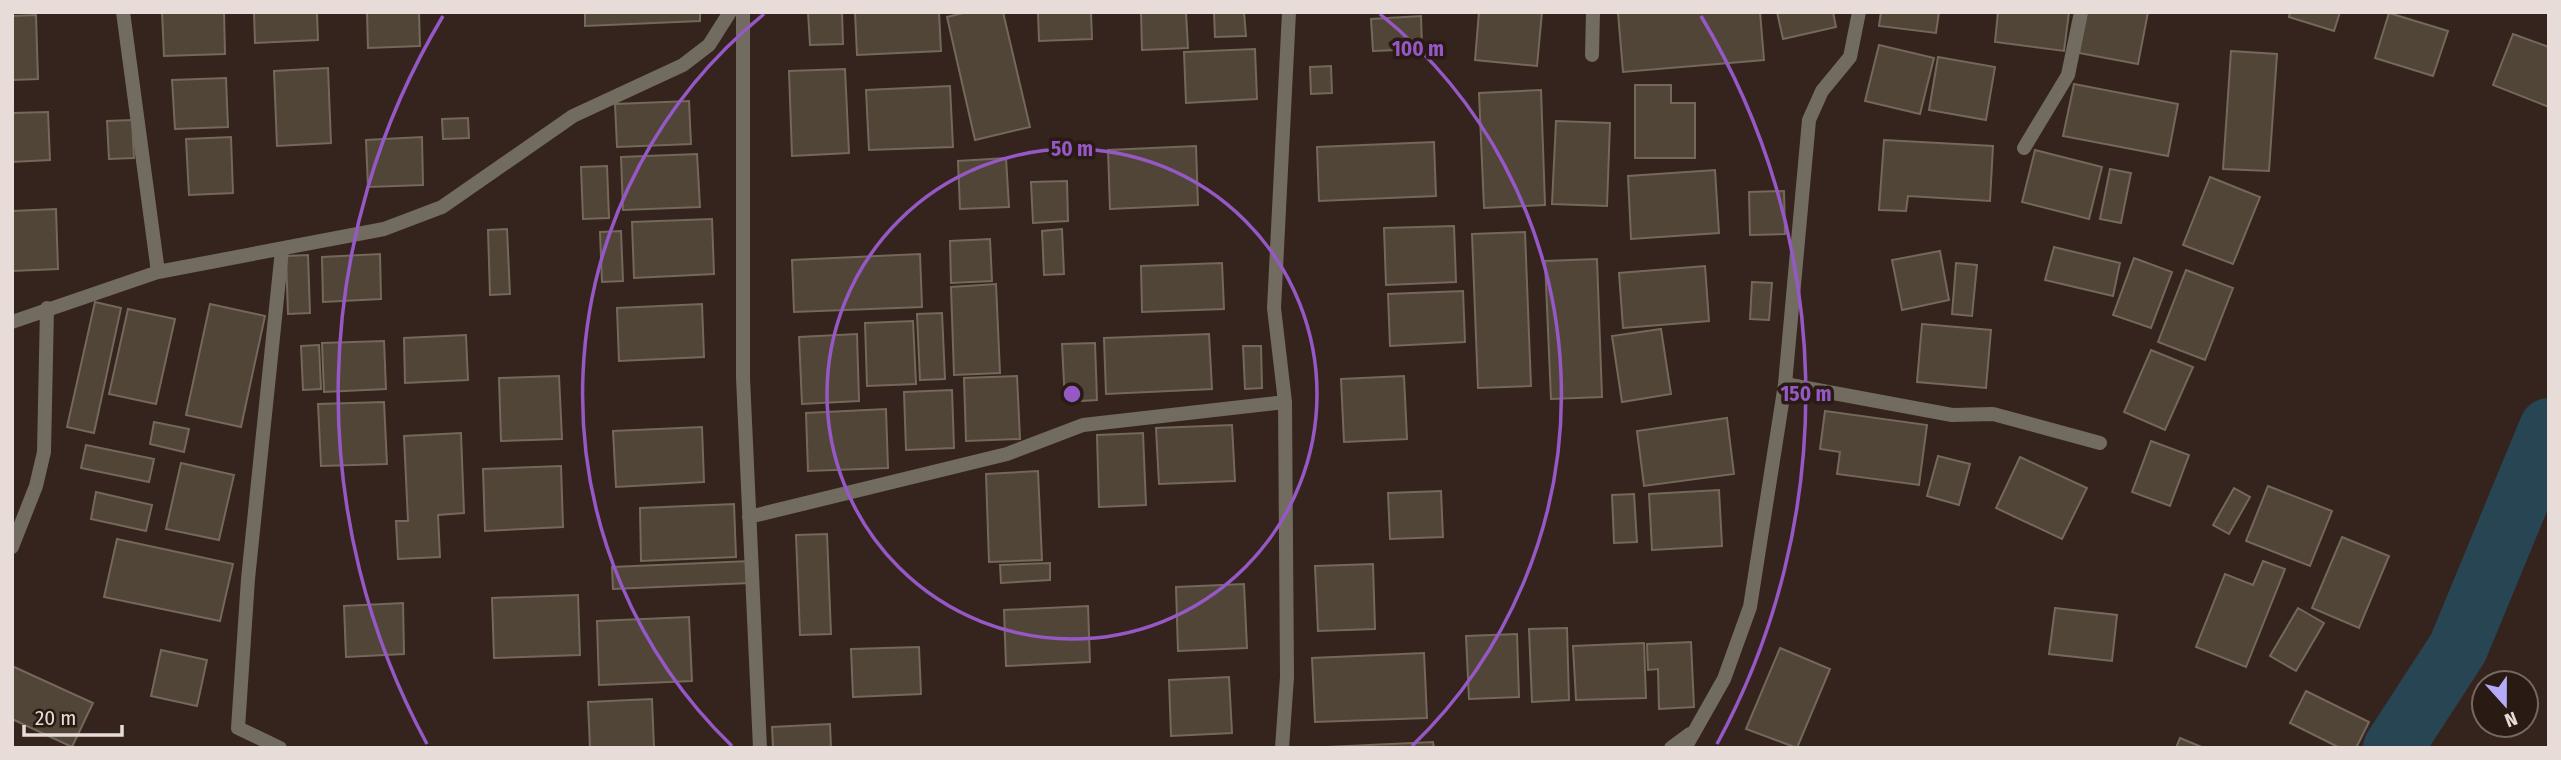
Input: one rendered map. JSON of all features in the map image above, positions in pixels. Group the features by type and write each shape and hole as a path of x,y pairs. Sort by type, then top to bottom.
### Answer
{"street":[{"path":"123,12 159,272"},
{"path":"12,322 159,272 384,229 442,206 573,116 683,65 709,45 730,12"},
{"path":"743,12 743,378 760,748"},
{"path":"1282,748 1287,677 1285,402 1275,308 1289,12"},
{"path":"1592,55 1593,12"},
{"path":"1685,748 1724,679 1750,607 1785,383 1809,120 1822,91 1850,57 1858,12"},
{"path":"2024,148 2068,75 2081,12"},
{"path":"280,748 238,728 247,579 282,250"},
{"path":"12,547 36,486 44,452 47,308"},
{"path":"1785,383 1952,415 2003,416 2100,443"},
{"path":"749,517 1007,454 1083,425 1285,402"},
{"path":"1671,748 1694,732"}],"building":[{"path":"162,12 224,12 225,54 164,56"},
{"path":"254,12 317,12 318,40 255,43"},
{"path":"367,12 419,12 420,46 368,48"},
{"path":"585,12 700,12 700,21 585,26"},
{"path":"808,12 842,12 843,44 810,45"},
{"path":"855,12 939,12 941,51 857,55"},
{"path":"967,12 1003,12 1030,127 975,140 947,17"},
{"path":"1038,12 1091,12 1092,39 1039,41"},
{"path":"1141,12 1186,12 1188,48 1142,50"},
{"path":"1214,12 1244,12 1246,36 1215,37"},
{"path":"1479,12 1542,12 1537,66 1475,60"},
{"path":"1760,12 1764,60 1623,72 1618,13"},
{"path":"1777,12 1833,12 1836,27 1783,39"},
{"path":"1881,12 1939,12 1936,33 1879,26"},
{"path":"1998,12 2069,12 2064,51 1995,42"},
{"path":"2087,12 2148,12 2138,64 2079,53"},
{"path":"2290,12 2340,12 2334,31 2289,17"},
{"path":"2389,13 2448,31 2433,76 2375,58"},
{"path":"36,15 38,79 12,80 12,16"},
{"path":"1421,16 1422,49 1373,51 1371,19"},
{"path":"2513,34 2549,47 2549,107 2493,85"},
{"path":"1879,45 1934,58 1920,114 1865,101"},
{"path":"1255,49 1257,99 1186,103 1184,52"},
{"path":"2231,51 2277,54 2269,171 2223,169"},
{"path":"1938,57 1995,67 1986,120 1929,110"},
{"path":"1331,66 1332,93 1311,94 1310,67"},
{"path":"328,68 331,143 277,146 274,71"},
{"path":"845,69 849,153 792,156 789,71"},
{"path":"226,78 228,127 175,129 172,80"},
{"path":"2074,84 2178,104 2168,156 2063,136"},
{"path":"1635,85 1671,85 1671,103 1695,103 1695,158 1635,158"},
{"path":"950,86 953,147 869,150 866,90"},
{"path":"1541,90 1545,205 1484,208 1479,93"},
{"path":"689,101 691,144 617,147 615,104"},
{"path":"48,112 50,160 12,162 12,113"},
{"path":"468,118 469,138 443,139 442,119"},
{"path":"132,120 134,158 109,159 107,121"},
{"path":"1556,121 1610,123 1607,206 1552,204"},
{"path":"231,137 233,193 189,195 186,139"},
{"path":"422,137 423,185 368,187 366,140"},
{"path":"1884,140 1993,146 1990,201 1908,196 1906,211 1879,210"},
{"path":"1434,142 1436,196 1319,201 1317,147"},
{"path":"1196,146 1198,205 1110,209 1108,150"},
{"path":"2035,150 2102,167 2089,219 2022,202"},
{"path":"697,154 700,207 623,210 621,157"},
{"path":"1006,158 1009,207 960,209 958,161"},
{"path":"607,166 609,218 583,219 581,167"},
{"path":"2110,169 2131,173 2121,223 2100,219"},
{"path":"1715,170 1719,233 1631,239 1628,176"},
{"path":"2210,177 2260,197 2233,264 2183,245"},
{"path":"1067,181 1068,221 1033,223 1031,182"},
{"path":"1784,191 1785,234 1750,235 1749,192"},
{"path":"56,209 58,269 12,271 12,211"},
{"path":"712,219 714,274 634,278 632,222"},
{"path":"1454,226 1456,282 1386,285 1384,228"},
{"path":"507,229 510,294 490,295 488,230"},
{"path":"1062,229 1064,274 1044,275 1042,231"},
{"path":"621,231 623,281 602,282 600,232"},
{"path":"1525,232 1531,386 1478,388 1472,234"},
{"path":"990,239 992,281 951,283 950,241"},
{"path":"2054,247 2120,263 2113,296 2045,280"},
{"path":"1940,251 1949,300 1902,310 1892,260"},
{"path":"380,254 381,299 323,302 322,257"},
{"path":"920,254 922,307 794,312 792,260"},
{"path":"308,255 310,313 288,314 286,256"},
{"path":"2134,258 2172,272 2151,328 2113,315"},
{"path":"1597,259 1602,397 1551,399 1545,261"},
{"path":"1222,263 1224,309 1142,312 1141,266"},
{"path":"1956,263 1977,265 1972,316 1952,314"},
{"path":"1705,266 1709,321 1623,328 1619,273"},
{"path":"2186,270 2233,288 2205,360 2158,342"},
{"path":"1752,282 1772,283 1769,320 1750,319"},
{"path":"996,284 1000,373 954,375 951,287"},
{"path":"1463,291 1465,342 1390,346 1388,294"},
{"path":"95,302 121,308 94,433 67,427"},
{"path":"210,304 265,316 241,427 186,415"},
{"path":"702,304 704,357 619,361 617,308"},
{"path":"128,309 175,319 156,404 109,394"},
{"path":"942,313 945,379 920,380 917,314"},
{"path":"913,321 916,384 867,386 865,323"},
{"path":"1922,324 1991,330 1986,388 1917,382"},
{"path":"1661,329 1671,394 1622,402 1612,336"},
{"path":"857,334 859,401 802,404 799,337"},
{"path":"1209,334 1212,389 1106,394 1104,338"},
{"path":"466,335 468,380 405,383 404,338"},
{"path":"384,341 386,389 324,392 322,343"},
{"path":"1095,343 1097,400 1065,402 1062,344"},
{"path":"319,345 321,389 303,390 301,346"},
{"path":"1243,346 1261,346 1262,388 1245,389"},
{"path":"2151,350 2193,367 2165,430 2124,412"},
{"path":"559,376 562,439 501,441 499,378"},
{"path":"1017,376 1020,439 966,441 964,378"},
{"path":"1404,376 1407,439 1344,442 1341,379"},
{"path":"952,390 954,448 906,450 904,392"},
{"path":"384,402 387,464 321,466 318,404"},
{"path":"886,409 888,468 808,471 806,413"},
{"path":"1825,411 1927,425 1919,485 1837,474 1840,452 1820,449"},
{"path":"1727,418 1734,474 1644,486 1637,431"},
{"path":"154,422 189,429 184,452 150,444"},
{"path":"1232,425 1235,481 1159,484 1156,428"},
{"path":"702,427 704,482 616,487 613,431"},
{"path":"461,433 464,513 438,515 440,557 398,559 396,521 408,521 404,436"},
{"path":"1143,433 1146,505 1099,507 1097,435"},
{"path":"2151,441 2189,455 2170,506 2132,492"},
{"path":"86,445 154,459 149,482 81,468"},
{"path":"1938,456 1970,464 1959,505 1927,496"},
{"path":"2020,457 2087,488 2062,539 1996,508"},
{"path":"181,463 234,475 219,540 166,529"},
{"path":"561,466 563,527 485,531 483,469"},
{"path":"1038,471 1042,560 989,562 986,474"},
{"path":"2268,486 2332,511 2310,566 2246,541"},
{"path":"2234,488 2250,497 2229,534 2213,525"},
{"path":"1719,490 1722,546 1652,550 1649,494"},
{"path":"1441,491 1443,537 1390,539 1388,493"},
{"path":"96,492 152,505 146,531 91,519"},
{"path":"1634,494 1637,542 1614,543 1612,495"},
{"path":"734,504 736,557 641,561 640,508"},
{"path":"827,534 831,634 800,635 796,535"},
{"path":"2342,537 2389,556 2359,628 2312,608"},
{"path":"117,539 233,564 220,621 104,597"},
{"path":"750,561 750,583 613,589 612,567"},
{"path":"2263,561 2285,569 2246,667 2196,647 2225,574 2253,585"},
{"path":"1050,563 1050,580 1001,583 1000,565"},
{"path":"1373,564 1375,629 1318,631 1315,566"},
{"path":"1244,584 1247,648 1178,651 1176,587"},
{"path":"578,595 580,655 494,658 492,598"},
{"path":"403,603 404,654 346,657 344,606"},
{"path":"1088,606 1090,662 1006,666 1004,610"},
{"path":"2055,608 2117,615 2112,661 2049,654"},
{"path":"2298,608 2324,623 2296,671 2270,656"},
{"path":"689,617 692,681 599,685 597,621"},
{"path":"1567,628 1569,700 1532,702 1529,629"},
{"path":"1517,634 1519,697 1469,699 1466,636"},
{"path":"1691,642 1694,707 1659,709 1658,669 1648,670 1647,644"},
{"path":"1644,643 1646,698 1576,700 1573,646"},
{"path":"919,647 921,694 853,697 851,649"},
{"path":"1780,648 1830,669 1797,748 1746,729"},
{"path":"161,650 207,660 197,706 151,696"},
{"path":"1424,653 1427,718 1315,722 1312,658"},
{"path":"12,666 93,703 72,747 12,719"},
{"path":"1229,677 1232,733 1171,736 1169,680"},
{"path":"2306,691 2369,722 2356,748 2340,748 2290,723"},
{"path":"652,699 654,748 590,748 588,702"},
{"path":"830,724 831,748 773,748 772,727"},
{"path":"2180,738 2204,748 2176,748"},
{"path":"1433,742 1434,748 1327,748 1327,747"}],"waterway":[{"path":"2393,748 2458,648 2549,428"}]}
